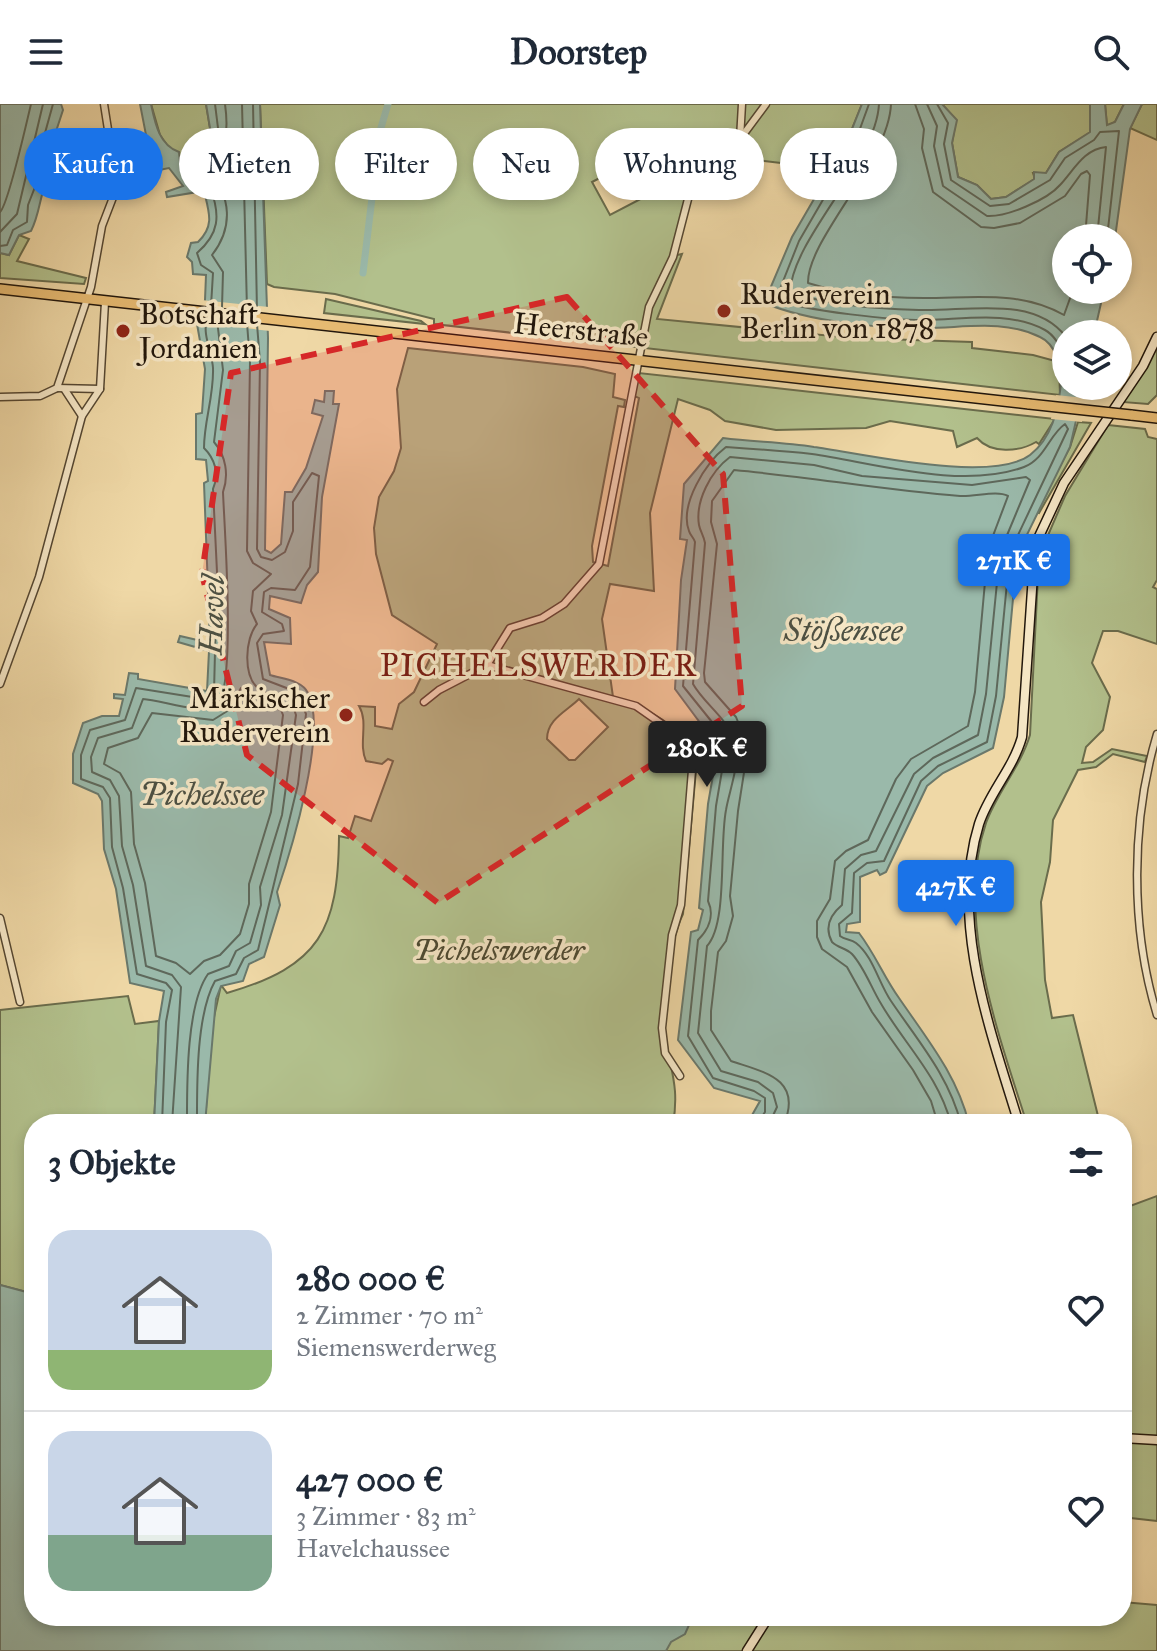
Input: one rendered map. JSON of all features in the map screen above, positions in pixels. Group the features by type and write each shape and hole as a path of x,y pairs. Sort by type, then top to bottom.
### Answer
{"main road":[{"name":"Heerstraße","path":"0,289 1157,418"}],"street":[{"path":"61,389 93,281 102,226 117,187 104,104"},
{"path":"741,128 742,104"},
{"path":"748,128 766,104"},
{"path":"424,702 439,690 487,665 498,641 510,628 542,618 564,604 599,564 649,307 673,257 688,200"},
{"path":"0,684 39,577 82,416 100,389 105,302"},
{"path":"1016,1114 979,990 970,896 975,843 986,807 1016,756 1022,737 1029,671 1030,577 1035,545 1064,483 1143,366 1157,337"},
{"path":"61,389 82,416"},
{"path":"0,397 40,396 61,389 100,389"},
{"path":"487,665 636,706 677,736 693,758 681,905 672,935 662,1028 665,1053 680,1076"},
{"path":"1157,734 1144,798 1138,886 1142,945 1157,1015"},
{"path":"0,918 20,1002"},
{"path":"1132,1439 1157,1440"},
{"path":"747,1651 763,1626"}],"highlighted area":[{"path":"567,297 723,474 742,706 438,903 247,755 202,574 231,373"}],"green space":[{"path":"151,104 206,104 210,128 179,128 179,162 163,139 163,128 158,128"},
{"path":"260,104 862,104 852,128 780,128 780,163 764,161 764,128 595,128 595,180 592,182 595,200 602,200 610,215 639,200 690,200 673,256 682,254 657,319 853,338 972,342 972,348 1052,360 1052,394 434,324 434,319 335,294 267,284 264,200 319,200 319,128 261,128"},
{"path":"942,104 1090,104 1091,132 1059,152 1046,173 1033,173 1035,179 1006,197 991,199 977,185 958,177 952,143 956,120"},
{"path":"1105,104 1124,104 1115,122 1107,126"},
{"path":"1142,104 1157,104 1157,140 1130,128"},
{"path":"19,235 29,239 17,261 86,278 84,284 0,278 0,253 9,255"},
{"path":"326,299 421,321 425,324 324,313"},
{"path":"1157,345 1157,395 1148,404 1122,402 1132,400 1132,386"},
{"name":"Pichelswerder","path":"408,348 583,367 615,374 613,397 625,400 624,407 618,406 592,546 593,562 608,566 639,398 634,396 639,373 1055,419 1039,444 1036,442 1005,450 990,447 977,438 957,447 953,431 890,421 866,428 776,430 725,421 710,410 678,399 650,513 654,591 610,584 602,619 613,697 662,719 683,737 697,759 683,914 671,955 665,1004 665,1031 675,1087 674,1114 206,1114 211,1031 221,985 227,993 284,970 318,940 328,920 334,896 339,836 348,838 355,816 371,821 393,761 388,759 382,764 366,761 359,706 375,707 375,726 392,729 399,704 414,692 437,644 392,615 376,554 374,528 379,497 394,471 401,448 397,389","holes":["579,699 608,727 575,760 569,760 547,739 550,726"]},
{"path":"1078,422 1091,423 1039,513 1035,512 1070,447"},
{"path":"1108,425 1145,429 1148,437 1157,439 1157,580 1153,587 1157,589 1157,644 1118,631 1103,631 1092,663 1110,697 1103,730 1086,747 1082,763 1093,762 1112,749 1147,756 1145,762 1113,754 1096,767 1078,770 1053,820 1050,862 1041,902 1045,980 1052,1018 1073,1015 1098,1114 1024,1114 984,975 975,897 977,859 986,823 1030,735 1039,556 1065,496"},
{"path":"128,996 135,1024 159,1021 154,1114 24,1114 24,1291 0,1285 0,1010"},
{"path":"1157,1196 1157,1521 1132,1518 1132,1205"},
{"path":"1132,1603 1157,1605 1157,1651 644,1651 658,1626 1132,1626"}],"water":[{"path":"0,104 61,104 63,110 57,128 24,128 24,200 41,200 31,231 19,235 9,255 0,253"},
{"path":"140,104 151,104 157,128 145,128"},
{"path":"206,104 260,104 261,128 210,128"},
{"name":"Stößensee","path":"862,104 942,104 957,120 952,143 958,177 977,185 991,199 1006,197 1034,179 1034,172 1046,173 1059,152 1090,132 1090,104 1105,104 1107,125 1115,122 1124,104 1142,104 1130,129 1117,224 1052,224 1052,304 1101,304 1097,320 1052,320 1052,348 1040,337 1012,328 865,325 801,315 764,303 792,237 813,200 897,200 897,128 852,128"},
{"path":"163,140 179,152 179,181 169,168 163,169"},
{"path":"179,187 179,195 167,197 166,192"},
{"path":"206,200 263,200 268,338 265,550 271,553 281,544 285,492 292,492 306,468 323,416 312,413 315,400 324,402 325,391 334,391 333,404 339,404 322,497 318,572 307,585 301,603 270,596 269,609 290,618 291,644 264,642 270,675 301,685 308,693 313,711 311,762 291,849 277,892 280,905 264,957 249,964 243,981 221,986 216,999 206,1114 154,1114 159,1021 164,991 130,983 116,889 104,849 102,801 98,794 73,783 73,754 83,723 102,716 119,716 123,699 114,698 114,694 125,695 129,673 138,674 138,679 207,691 209,651 178,642 180,636 210,643 204,483 208,481 206,460 196,459 196,414 202,413 205,369 197,324 205,300 206,275 193,274 192,262 187,257 191,243 198,242 207,230 209,212"},
{"name":"Stößensee","path":"1058,400 1081,400 1070,447 1017,555 1004,697 993,748 943,773 927,786 886,872 880,875 877,870 860,877 860,922 847,924 846,932 859,933 940,1058 966,1114 753,1114 760,1101 714,1088 678,1040 691,932 698,930 703,910 699,908 708,804 718,747 675,689 681,580 687,540 680,539 684,484 723,438 802,445 957,467 1011,463 1038,448 1049,432"},
{"path":"0,1285 24,1291 24,1626 689,1626 685,1634 671,1642 666,1651 0,1651"}],"pier":[{"path":"201,300 269,307 270,331 193,322"},
{"path":"1055,400 1085,400 1082,422 1051,419"}],"waterway":[{"path":"363,273 380,131 388,104"}],"place":[{"name":"Ruderverein Berlin von 1878","path":"724,311"},
{"name":"Botschaft Jordanien","path":"123,331"},
{"name":"Märkischer Ruderverein","path":"346,715"}],"district":[{"name":"PICHELSWERDER","path":"539,665"}],"water label":[{"name":"Havel","path":"212,615"},
{"name":"Pichelssee","path":"202,794"}]}
